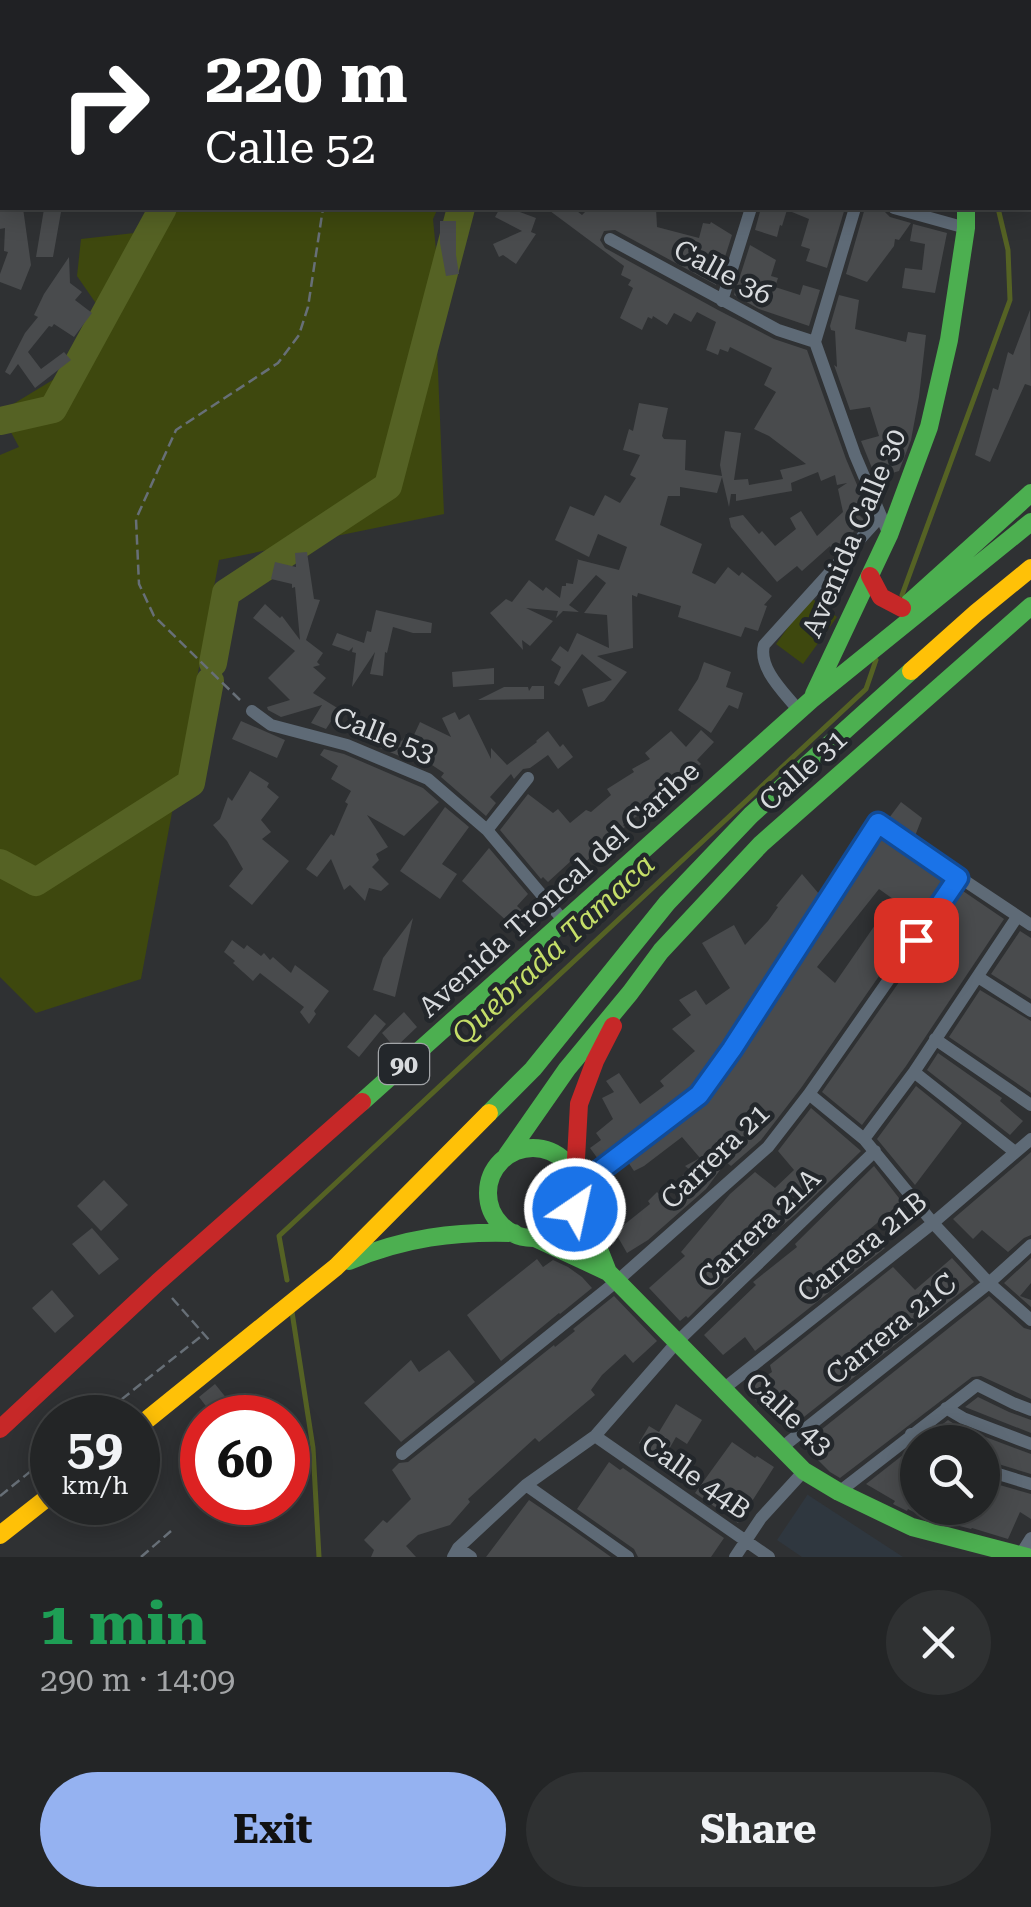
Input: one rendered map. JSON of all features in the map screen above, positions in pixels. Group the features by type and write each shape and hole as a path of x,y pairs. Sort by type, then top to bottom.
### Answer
{"main road":[{"name":"Avenida Calle 30","path":"805,706 870,576 929,427 950,340 966,210"},
{"path":"805,706 902,608 1031,493"},
{"name":"Avenida Troncal del Caribe","path":"0,1429 158,1282 805,706 1031,522"},
{"path":"160,1409 336,1267 533,1069 667,904 751,815 1031,568"},
{"path":"870,576 884,601 902,608"},
{"name":"Calle 31","path":"630,993 660,952 761,844 1031,606"},
{"path":"336,1267 378,1248 422,1236 468,1231 546,1236 558,1230 575,1209 579,1104 595,1061 630,993"},
{"path":"613,1276 496,1218 488,1196 492,1173 566,1069 630,993"},
{"path":"507,1155 533,1148 546,1150 568,1166 613,1276"},
{"name":"Calle 43","path":"613,1276 804,1471 912,1527 986,1552 1022,1557"},
{"path":"0,1536 30,1512"}],"street":[{"path":"722,300 751,210"},
{"path":"854,210 815,342 888,535"},
{"path":"901,210 966,228"},
{"name":"Calle 36","path":"610,239 778,330 815,342"},
{"path":"805,706 772,678 763,660 764,645 880,516"},
{"name":"Calle 53","path":"252,711 271,725 347,745 428,779 487,830 563,920"},
{"path":"487,830 528,778"},
{"path":"576,1187 699,1095 878,823 1031,925"},
{"name":"Carrera 21","path":"402,1454 768,1147 958,878"},
{"path":"864,1139 914,1072 1017,917"},
{"path":"978,977 1031,1011"},
{"path":"935,1039 1031,1105"},
{"path":"914,1072 1015,1152"},
{"path":"809,1094 864,1139 933,1224 1031,1320"},
{"name":"Carrera 21B","path":"722,1390 933,1224 1031,1139"},
{"name":"Carrera 21A","path":"456,1552 526,1485 596,1436 677,1342 875,1151"},
{"name":"Carrera 21C","path":"780,1450 1031,1245"},
{"path":"924,1425 977,1385 1031,1410"},
{"path":"946,1408 1031,1444"},
{"name":"Calle 44B","path":"596,1436 769,1557"},
{"path":"838,1492 900,1443"},
{"path":"735,1557 761,1518 804,1471"},
{"path":"1000,1474 1031,1484"},
{"path":"526,1485 628,1557"},
{"path":"1022,1557 1031,1538"},
{"path":"456,1552 472,1557"}],"path":[{"path":"252,711 154,616 139,584 136,520 176,430 278,363 299,335 308,307 323,210"},
{"path":"158,1282 225,1357"},
{"path":"127,1395 204,1334"},
{"path":"0,1496 30,1472"},
{"path":"141,1557 171,1531"}],"shaded area":[{"path":"808,1494 903,1557 802,1557 777,1540"}],"green space":[{"path":"160,210 437,210 433,219 437,261 427,303 436,324 444,514 219,560 141,979 36,1013 0,977 0,455 19,447 0,412 56,378 104,315 77,276 81,239 161,230"},
{"path":"810,597 837,617 803,664 776,644"}],"building":[{"path":"0,210 23,210 31,265 21,290 0,282 8,252 4,251 5,228 0,229"},
{"path":"44,210 61,212 53,257 36,257"},
{"path":"499,210 514,210 536,218 531,232 536,234 516,264 503,255 499,257 493,244 522,231 495,217"},
{"path":"549,210 576,210 582,215 587,210 656,210 657,227 699,238 703,223 711,222 732,235 716,285 615,230 604,231 600,240 605,248 718,310 774,339 807,350 866,506 853,509 864,520 835,552 830,546 802,571 797,566 777,582 731,527 729,518 743,515 775,546 796,529 790,518 801,511 817,536 843,512 838,489 847,483 837,485 835,475 821,481 818,472 791,483 792,491 736,501 736,494 731,494 729,507 722,477 717,493 680,487 680,496 668,496 660,525 702,544 692,573 715,584 728,567 739,576 742,572 772,596 764,605 767,606 758,631 745,627 741,637 678,617 681,606 638,593 637,597 632,595 633,648 597,656 627,672 604,701 588,707 582,689 612,680 582,654 559,686 554,683 561,667 551,660 560,646 568,652 577,633 609,648 607,615 584,613 606,583 596,575 569,605 579,612 563,611 556,618 558,611 526,608 553,621 530,646 522,640 523,650 490,613 506,599 512,602 529,580 560,598 562,586 573,584 576,559 619,570 627,547 598,534 589,557 555,540 570,506 594,516 605,495 620,503 636,478 630,475 640,455 623,450 629,429 633,431 639,403 668,408 662,436 686,440 685,470 722,476 725,431 741,433 734,480 748,479 749,485 783,479 780,470 806,464 754,429 776,392 764,385 772,368 730,347 728,352 720,349 718,355 706,350 716,322 697,312 691,322 674,313 667,325 648,317 642,330 620,318 633,288 628,285 631,280 621,275 624,266"},
{"path":"760,210 787,210 777,237 755,230"},
{"path":"787,210 844,210 827,268 806,261 810,249 801,246 809,219"},
{"path":"864,210 885,212 911,223 899,240 895,239 867,282 846,274"},
{"path":"440,221 456,221 459,274 446,276"},
{"path":"913,224 947,233 935,293 902,288 905,268 922,270 925,244 910,241"},
{"path":"750,245 776,260 771,276 778,278 775,287 800,295 803,285 820,290 809,326 759,309 734,295"},
{"path":"69,257 70,283 82,292 75,300 92,313 74,337 54,324 49,326 28,352 41,369 64,352 71,360 35,388 18,364 10,375 5,372 38,317 34,315 44,294"},
{"path":"839,295 859,300 855,329 906,342 908,332 926,335 911,440 899,471 876,478 861,441 879,436 870,407 850,410 834,365 837,367 835,331 830,326"},
{"path":"1030,310 1031,386 1025,384 990,462 975,455 993,388 998,390 1008,352 1013,355"},
{"path":"307,552 314,599 320,600 306,640 323,653 317,662 320,665 313,667 326,678 313,693 339,709 326,729 311,723 322,705 281,717 268,710 267,707 290,700 268,678 295,651 253,618 265,604 282,616 300,640 295,587 271,579 275,562 296,567 295,553"},
{"path":"376,610 432,623 431,633 393,627 383,676 370,674 375,652 352,687 356,653 352,652 353,647 349,651 332,645 337,633 364,643"},
{"path":"704,662 731,672 726,687 743,693 738,709 729,705 711,733 678,710"},
{"path":"494,668 494,684 453,687 452,672"},
{"path":"532,686 544,686 544,699 478,700 504,687 528,687 529,691"},
{"path":"455,712 459,720 469,714 491,759 491,748 507,765 548,731 573,757 558,769 548,755 514,779 511,774 490,797 496,803 486,816 441,777 444,773 414,753 409,760 368,743 380,726 402,741 407,733 413,737 420,722 451,737 442,718"},
{"path":"241,721 285,740 277,758 232,739"},
{"path":"701,730 714,742 697,760 701,764 677,785 646,802 650,808 623,825 580,868 572,860 548,882 541,879 500,830 528,794 553,813 558,809 570,823 611,795 607,789 650,759 645,753 671,731 686,747"},
{"path":"324,749 423,788 439,802 404,836 367,815 388,847 376,854 379,860 372,867 389,884 381,891 369,888 365,901 350,885 344,890 331,859 317,877 306,869 331,834 334,836 351,791 331,779 338,766 320,755"},
{"path":"250,771 269,783 267,787 279,797 261,820 271,832 262,839 289,861 252,905 229,886 243,869 213,825 220,819 228,797 232,801"},
{"path":"901,802 922,818 915,836 889,818"},
{"path":"445,807 469,827 442,864 457,874 440,899 400,871"},
{"path":"881,837 946,880 761,1140 731,1166 726,1162 706,1189 648,1240 627,1253 615,1232 650,1204 648,1201 657,1192 670,1205 688,1187 679,1178 690,1170 685,1166 700,1158 682,1137 634,1171 628,1162 707,1101","holes":["879,889 893,899 835,983 817,967"]},
{"path":"489,848 528,894 517,906 528,916 516,929 462,881"},
{"path":"802,874 820,895 725,1043 692,1088 598,1159 590,1148 601,1140 596,1133 613,1119 602,1098 614,1092 606,1081 619,1073 640,1104 664,1086 660,1081 695,1051 672,1029 691,1015 679,1000 696,990 706,1005 730,988 702,943 734,925 745,945"},
{"path":"963,891 1004,919 862,1125 822,1092"},
{"path":"413,918 395,997 373,990 383,958"},
{"path":"1020,931 1031,938 1031,999 991,974"},
{"path":"232,940 261,956 264,953 270,960 273,957 291,973 295,965 329,991 309,1024 300,1012 304,1007 260,973 253,981 233,963 224,952"},
{"path":"980,990 1031,1021 1031,1093 949,1037"},
{"path":"404,1012 417,1027 395,1048 382,1033"},
{"path":"375,1014 386,1024 359,1057 347,1047"},
{"path":"938,1053 1002,1098 1000,1101 1023,1121 1010,1135 927,1070"},
{"path":"916,1086 962,1123 915,1185 877,1139"},
{"path":"811,1108 861,1151 795,1215 769,1233 688,1318 680,1321 649,1288 685,1256 681,1252 730,1194 755,1172 775,1188 794,1170 778,1151"},
{"path":"1031,1152 1031,1235 1008,1252 982,1230 973,1239 953,1219"},
{"path":"874,1166 902,1202 870,1229 877,1243 885,1248 755,1351 745,1337 723,1355 704,1335 756,1285 753,1282 797,1247 795,1244"},
{"path":"104,1180 128,1205 101,1231 77,1206"},
{"path":"92,1228 119,1259 99,1275 72,1244"},
{"path":"952,1258 974,1282 790,1428 765,1400 759,1406 749,1387 772,1372 770,1365 893,1267 915,1290"},
{"path":"1031,1258 1031,1283 1020,1296 1031,1300 1031,1307 1004,1283"},
{"path":"537,1259 543,1267 553,1260 568,1267 592,1288 501,1361 467,1315"},
{"path":"52,1290 74,1316 55,1333 32,1308"},
{"path":"614,1296 657,1341 633,1363 625,1354 591,1390 595,1395 539,1442 535,1438 468,1499 470,1502 450,1525 418,1535 406,1546 416,1557 371,1557 374,1550 364,1540 411,1499 392,1470 399,1463 408,1462 555,1347"},
{"path":"989,1296 1031,1330 1031,1399 981,1376 972,1377 909,1425 900,1425 900,1432 840,1478 802,1445"},
{"path":"449,1350 475,1382 401,1442 364,1403 411,1360 419,1372"},
{"path":"215,1384 224,1395 201,1395"},
{"path":"978,1397 1031,1420 1031,1433 965,1407"},
{"path":"676,1404 702,1420 687,1444 676,1437 664,1458 639,1443 649,1426 659,1432"},
{"path":"732,1442 774,1467 738,1523 695,1493"},
{"path":"1000,1442 1031,1454 1031,1474 1000,1465"},
{"path":"900,1457 900,1508 866,1484"},
{"path":"609,1462 724,1538 711,1557 638,1557 634,1549 577,1509"},
{"path":"1000,1485 1031,1494 1031,1519 1020,1512 1008,1539 956,1525 1000,1525"},
{"path":"529,1500 566,1525 611,1557 486,1557"}],"waterway":[{"path":"0,421 53,409 162,210"},
{"path":"213,663 226,593 388,486 460,210"},
{"name":"Quebrada Tamaca","path":"902,595 1010,300 1008,250 998,210"},
{"name":"Quebrada Tamaca","path":"287,1280 279,1236 866,689 876,660"},
{"path":"0,863 36,882 191,783 210,681"},
{"name":"Quebrada Tamaca","path":"292,1312 313,1448 319,1557"}],"traffic: fast":[{"path":"814,694 889,535 929,427 949,340 966,210"},
{"path":"909,603 1031,493"},
{"path":"362,1102 811,700 1031,522"},
{"path":"507,1155 567,1069 661,951 761,844 1031,606"},
{"path":"489,1113 533,1069 667,903 751,815 911,671"},
{"path":"533,1148 565,1161 578,1193 565,1225 533,1238 501,1225 488,1193 501,1161 533,1148"},
{"path":"578,1196 608,1272"},
{"path":"349,1261 430,1238 514,1233"},
{"path":"533,1237 608,1272 804,1471 912,1527 1027,1557"}],"traffic: slow":[{"path":"911,671 1031,568"},
{"path":"160,1409 336,1267 489,1113"},
{"path":"0,1535 30,1511"}],"traffic: jam":[{"path":"870,576 881,597 902,608"},
{"path":"575,1177 579,1104 613,1026"},
{"path":"0,1429 158,1282 362,1102"}],"route":[{"path":"575,1209 577,1188 699,1095 878,823 958,878 916,940"}]}
